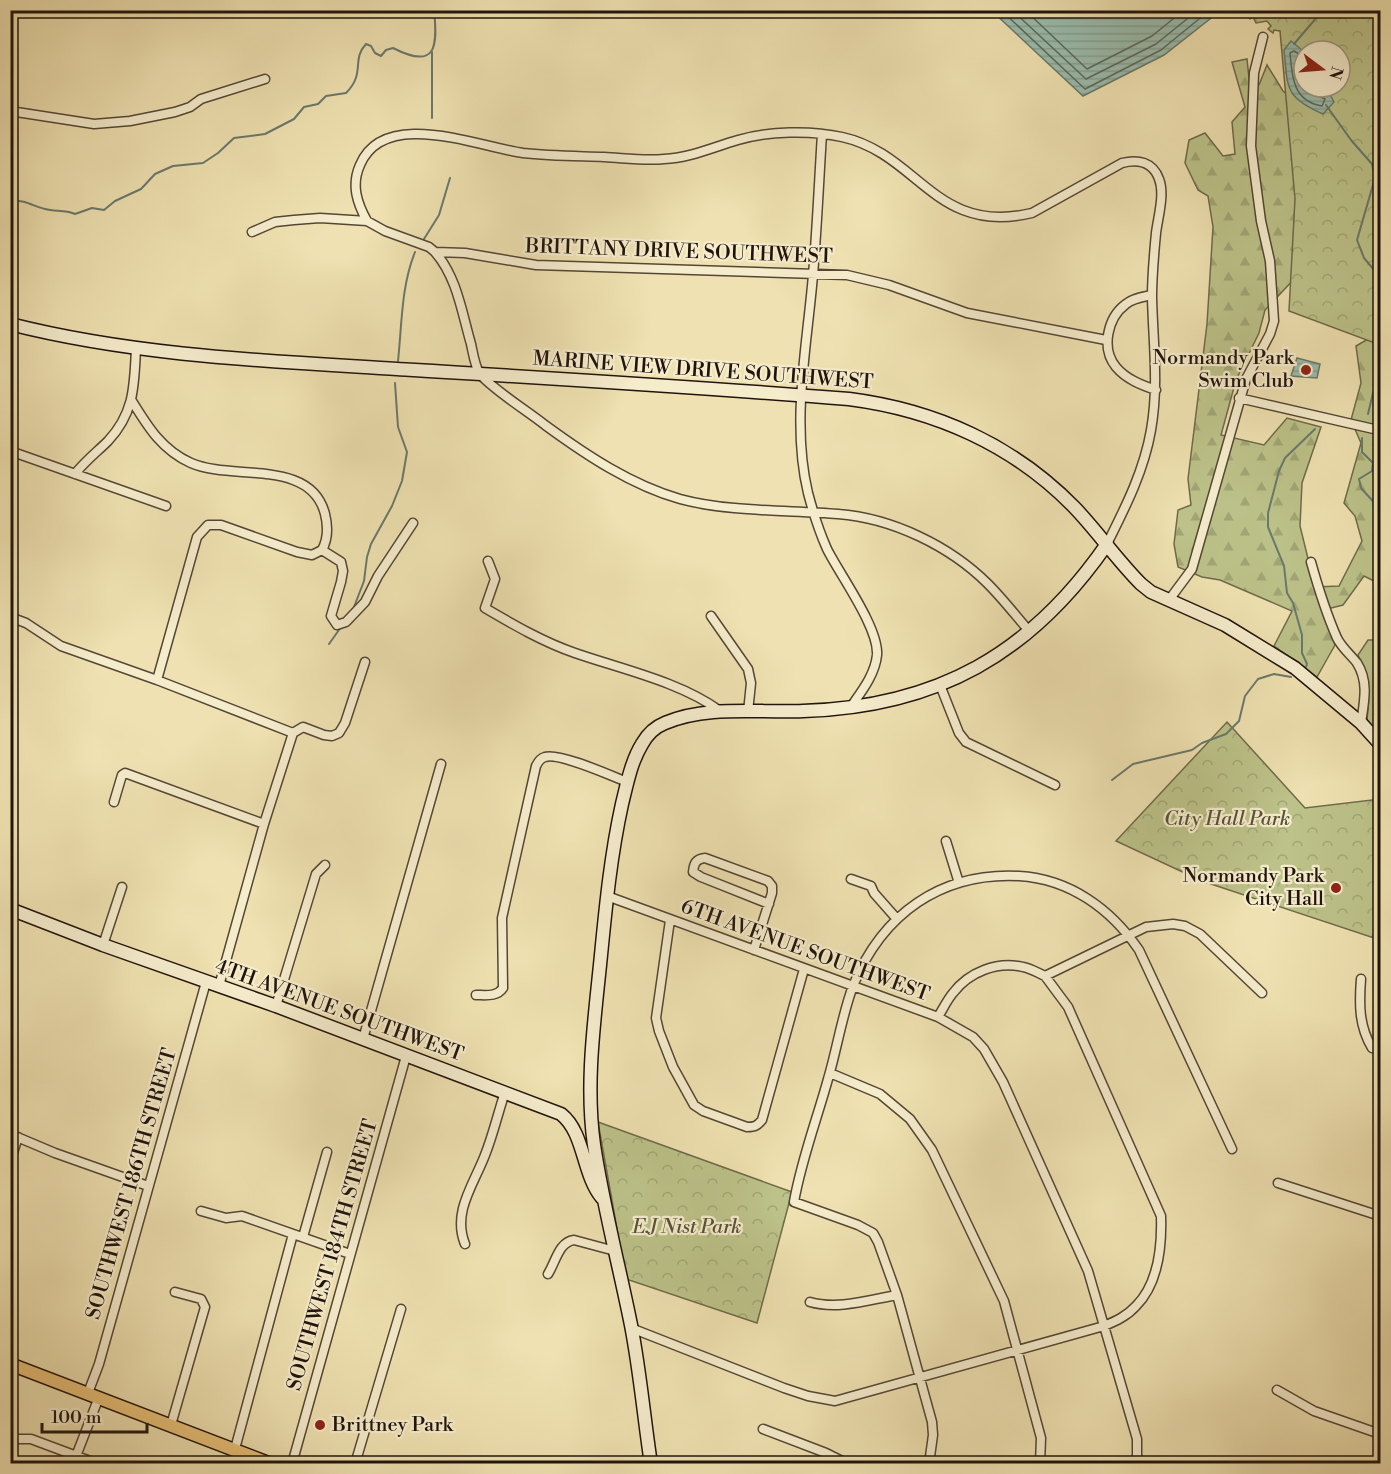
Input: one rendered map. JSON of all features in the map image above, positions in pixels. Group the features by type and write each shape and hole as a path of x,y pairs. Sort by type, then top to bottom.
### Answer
{"main road":[{"path":"10,1364 271,1464"}],"street":[{"path":"1169,600 1192,569 1239,398 1245,380 1270,334 1274,321 1270,261 1261,221 1251,146 1254,73 1263,37"},
{"path":"10,111 94,124 130,121 175,112 190,107 201,99 265,79"},
{"path":"367,221 356,197 357,172 363,158 377,144 395,137 418,134 456,137 522,153 663,160 694,155 753,136 822,134 853,140 873,147 937,197 963,211 982,216 1017,216 1032,213 1122,163 1138,161 1151,166 1161,186 1152,295 1156,390 1145,457 1132,494 1107,544 1084,577 1061,604 1030,632 993,658 940,685 878,704 850,708 700,714 663,723 651,732 642,744 627,782 615,836 607,896 591,1088 594,1143 631,1328 651,1464"},
{"path":"822,134 813,273 801,395 803,469 813,514 826,546 876,640 875,665 850,708"},
{"name":"BRITTANY DRIVE SOUTHWEST","path":"252,232 275,222 294,220 367,221 376,228 429,247 435,252 465,253 536,265 813,273 861,278 889,285 967,313 1106,340"},
{"path":"435,252 445,265 458,296 480,374 576,448 631,479 664,494 689,501 720,506 868,518 925,539 962,562 988,584 1030,632"},
{"path":"1152,295 1134,299 1125,304 1117,313 1106,340 1109,355 1119,370 1139,384 1156,390"},
{"name":"MARINE VIEW DRIVE SOUTHWEST","path":"10,324 46,333 136,349 297,363 801,395 879,403 928,416 969,432 1022,462 1075,508 1141,584 1151,592 1225,625 1262,646 1295,668 1361,723 1380,744"},
{"path":"75,474 85,461 109,440 132,401 136,349"},
{"path":"1239,398 1380,431"},
{"path":"132,401 159,442 171,452 192,464 215,470 293,479 308,488 319,499 327,526 326,541 322,550 312,555 297,552 221,525 208,525 198,537 157,680"},
{"path":"10,451 166,506"},
{"path":"322,550 341,562 343,571 331,616 337,625 346,622 365,602 378,576 413,523"},
{"path":"488,561 495,579 485,608 530,635 645,676 708,702 720,712"},
{"path":"1311,562 1334,632 1340,645 1356,663 1362,674 1365,698 1361,723"},
{"path":"711,616 748,669 751,683 748,712"},
{"path":"10,617 26,623 61,646 157,680 292,733"},
{"path":"219,986 292,733 303,727 324,735 332,736 339,733 345,723 365,662"},
{"path":"940,685 959,733 966,742 1055,785"},
{"path":"476,995 494,995 503,988 502,918 536,766 544,757 558,756 627,782"},
{"path":"363,1039 441,764"},
{"path":"114,802 122,775 125,774 264,824"},
{"path":"946,841 959,883"},
{"path":"754,950 769,904 772,894 772,886 768,882 705,858 699,858 694,863 693,872 700,877 769,904"},
{"path":"276,1006 316,874 325,865"},
{"path":"928,1464 933,1435 932,1422 897,1295 882,1250 873,1233 858,1225 794,1202 853,987 880,938 896,918 932,894 959,883 983,877 1029,877 1088,897 1107,911 1128,934 1152,975 1232,1149"},
{"path":"850,879 871,886 874,893 896,918"},
{"path":"103,945 122,887"},
{"name":"6TH AVENUE SOUTHWEST","path":"607,896 938,1017 961,1028 973,1037 984,1049 1003,1082 1089,1271 1137,1439 1137,1464"},
{"name":"4TH AVENUE SOUTHWEST","path":"10,909 552,1110 568,1120 573,1127 590,1177 605,1201"},
{"path":"670,920 656,1018 673,1067 686,1094 694,1105 703,1111 747,1127 754,1127 762,1120 804,969"},
{"path":"1045,975 1128,934 1160,924 1185,926 1200,934 1262,993"},
{"path":"631,1328 784,1388 835,1401 1104,1326 1138,1305 1148,1288 1161,1246 1161,1216 1068,1007 1045,975 1025,967 994,966 981,970 965,981 953,992 938,1017"},
{"path":"1361,979 1359,1007 1362,1026 1376,1049"},
{"name":"SOUTHWEST 186TH STREET","path":"75,1459 94,1395 99,1364 206,982"},
{"name":"SOUTHWEST 184TH STREET","path":"292,1464 406,1056"},
{"path":"830,1073 880,1094 909,1119 932,1150 1004,1301 1041,1438 1040,1464"},
{"path":"465,1244 460,1221 467,1195 485,1156 505,1092"},
{"path":"10,1162 14,1136 148,1186"},
{"path":"303,1237 327,1152"},
{"path":"1278,1183 1380,1216"},
{"path":"201,1211 226,1218 242,1216 350,1254"},
{"path":"235,1449 293,1234"},
{"path":"548,1274 563,1244 568,1241 574,1240 615,1251"},
{"path":"171,1425 206,1307 201,1299 175,1292"},
{"path":"810,1302 822,1306 836,1306 897,1295"},
{"path":"355,1464 401,1309"},
{"path":"1277,1390 1314,1411 1380,1434"},
{"path":"763,1429 848,1464"},
{"path":"10,1439 31,1439 75,1459 98,1464"}],"green space":[{"path":"1246,11 1380,11 1380,345 1289,311 1295,199 1280,31 1274,30 1273,33 1268,29 1271,26 1267,21 1256,23 1253,17 1250,19"},
{"path":"1247,59 1250,88 1259,85 1267,65 1283,91 1296,102 1314,258 1265,310 1259,333 1236,380 1221,435 1264,445 1287,418 1321,427 1302,483 1300,526 1315,587 1339,586 1362,541 1355,516 1344,503 1361,443 1351,420 1361,383 1356,346 1370,338 1380,310 1380,584 1364,576 1343,605 1323,610 1335,645 1317,677 1274,646 1292,611 1220,580 1202,577 1178,567 1174,544 1178,510 1191,505 1188,479 1207,324 1213,227 1208,196 1198,190 1185,163 1189,140 1205,133 1223,156 1235,154 1232,122 1245,107 1232,62"},
{"path":"1368,640 1380,640 1380,735 1367,720 1368,686 1358,655"},
{"name":"City Hall Park","path":"1227,722 1305,808 1380,799 1380,940 1202,881 1116,841"},
{"name":"E.J Nist Park","path":"598,1122 792,1192 757,1323 626,1279"}],"water":[{"path":"992,11 1220,11 1164,55 1083,96"},
{"path":"1292,42 1292,92 1286,74 1284,50"},
{"path":"1298,99 1332,99 1334,102 1323,114"},
{"name":"Normandy Park Swim Club","path":"1297,358 1320,364 1317,378 1291,376"}],"waterway":[{"path":"10,201 75,214 92,208 104,210 115,201 141,189 155,174 173,166 203,163 234,138 265,134 294,119 304,107 318,104 326,96 346,93 355,79 359,56 366,44 381,56 386,50 393,48 418,57 426,56 434,45 434,10"},
{"path":"1298,39 1323,10"},
{"path":"432,52 432,118"},
{"path":"1326,105 1351,140 1372,164 1375,178 1357,240 1364,258 1380,277"},
{"path":"424,239 439,215 450,178"},
{"path":"398,361 407,279 415,252"},
{"path":"354,607 364,581 371,544 392,506 402,481 407,452 398,427 395,383"},
{"path":"1368,414 1373,393 1380,385"},
{"path":"1305,669 1307,664 1302,653 1302,635 1293,603 1287,593 1284,566 1268,527 1268,513 1279,471 1285,458 1315,429"},
{"path":"1362,438 1362,452 1373,463 1372,471 1359,479 1361,488 1380,509"},
{"path":"329,644 341,627"},
{"path":"1112,780 1133,764 1192,750 1202,743 1226,734 1239,721 1245,696 1258,679 1274,674 1291,677"}],"place":[{"name":"Normandy Park Swim Club","path":"1306,370"},
{"name":"Normandy Park City Hall","path":"1336,888"},
{"name":"Brittney Park","path":"320,1425"}]}
